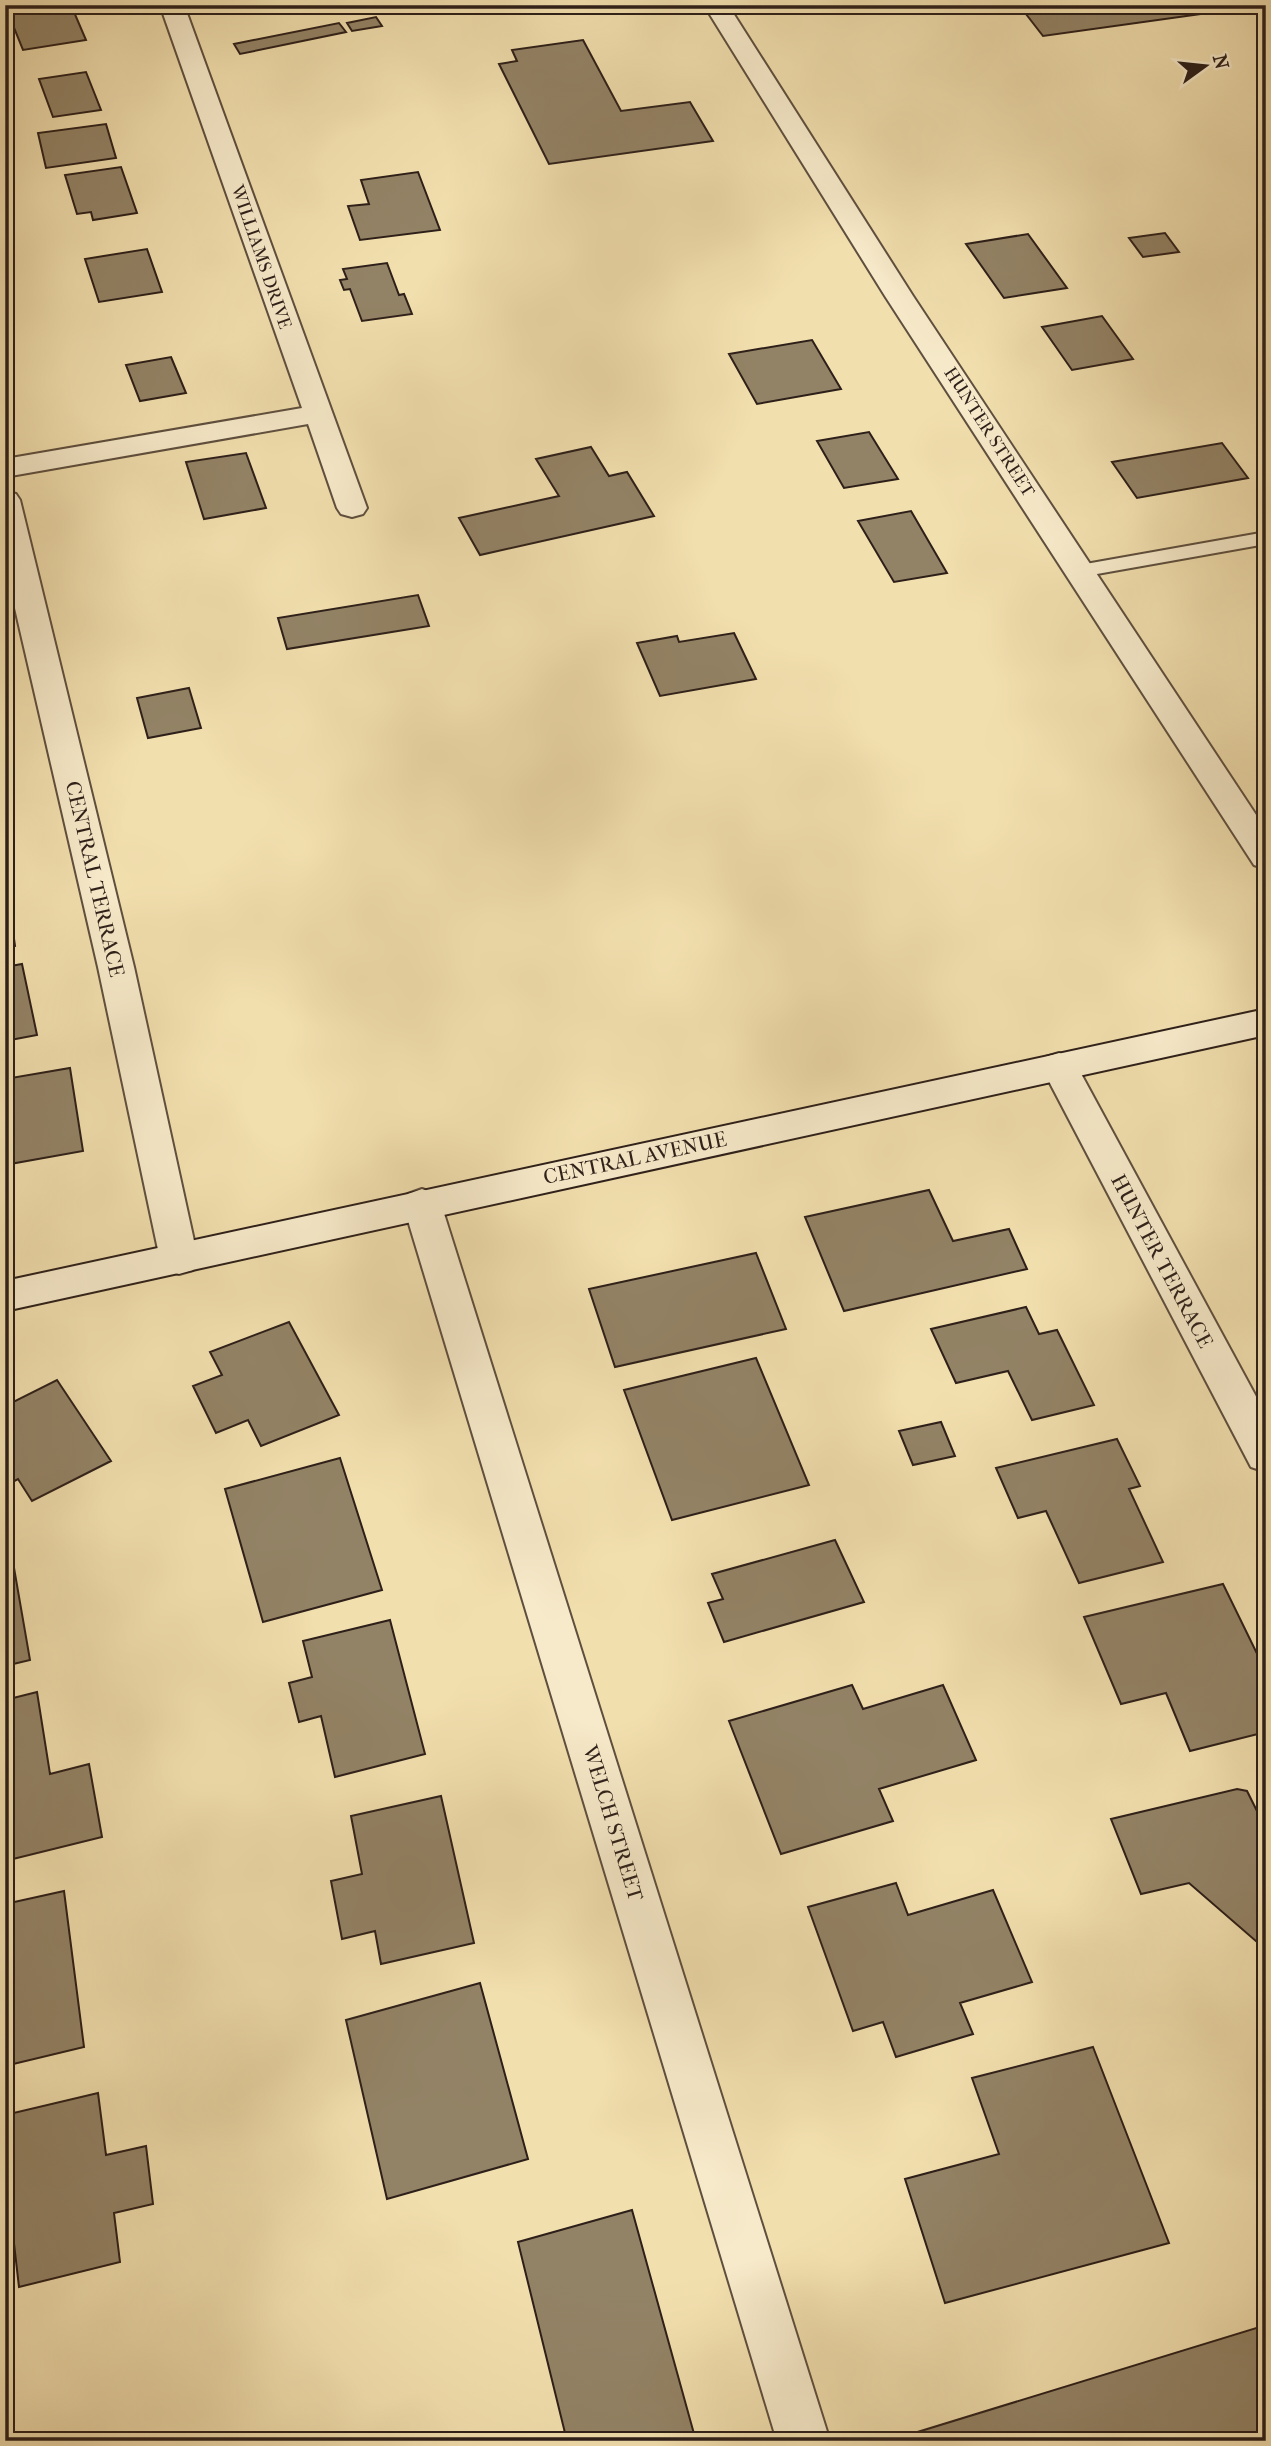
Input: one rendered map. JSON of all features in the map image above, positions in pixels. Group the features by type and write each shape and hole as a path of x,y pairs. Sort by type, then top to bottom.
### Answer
{"street":[{"name":"WILLIAMS DRIVE","path":"172,5 352,508"},
{"name":"HUNTER STREET","path":"716,5 899,296 1266,857"},
{"path":"5,468 317,414"},
{"name":"CENTRAL TERRACE","path":"5,500 116,967 179,1259"},
{"name":"CENTRAL AVENUE","path":"5,1296 1266,1022"},
{"name":"HUNTER TERRACE","path":"1059,1066 1266,1455"},
{"name":"WELCH STREET","path":"422,1204 804,2441"}],"lane":[{"path":"1080,571 1266,538"}],"building":[{"path":"71,5 86,40 23,50 8,13"},
{"path":"1019,5 1201,5 1208,13 1043,36"},
{"path":"376,17 382,26 352,31 347,23"},
{"path":"339,23 346,32 240,54 234,44"},
{"path":"583,40 621,111 690,102 713,141 549,164 499,64 517,61 512,50"},
{"path":"86,72 101,110 53,117 39,79"},
{"path":"106,124 116,158 46,168 38,133"},
{"path":"121,167 137,213 93,220 91,212 77,214 65,175"},
{"path":"418,172 440,230 360,240 348,206 369,204 361,180"},
{"path":"1165,233 1179,252 1143,257 1129,238"},
{"path":"1028,234 1067,288 1004,298 966,244"},
{"path":"147,249 162,292 99,302 85,259"},
{"path":"387,263 399,295 404,294 412,314 362,321 350,289 344,290 340,280 347,279 343,269"},
{"path":"1102,316 1133,359 1072,370 1042,327"},
{"path":"812,340 841,389 757,404 729,354"},
{"path":"171,357 186,393 140,401 126,365"},
{"path":"869,432 898,479 844,488 817,441"},
{"path":"1222,443 1248,478 1137,498 1112,462"},
{"path":"591,447 609,476 627,472 654,516 480,555 459,518 559,496 536,459"},
{"path":"246,453 266,508 204,519 186,462"},
{"path":"911,511 947,573 894,582 858,521"},
{"path":"418,595 429,626 287,649 278,618"},
{"path":"734,633 756,679 660,696 637,643 677,636 679,642"},
{"path":"189,688 201,728 148,738 137,698"},
{"path":"5,902 9,902 15,946 5,948"},
{"path":"22,964 37,1035 5,1041 5,967"},
{"path":"70,1068 83,1151 10,1164 5,1140 5,1079"},
{"path":"929,1190 953,1241 1009,1229 1027,1269 844,1311 805,1217"},
{"path":"756,1253 786,1329 615,1367 589,1289"},
{"path":"1026,1307 1039,1334 1057,1330 1094,1405 1032,1420 1008,1371 956,1383 931,1329"},
{"path":"289,1322 339,1415 261,1446 248,1420 216,1433 193,1386 222,1375 210,1352"},
{"path":"756,1358 809,1485 672,1520 624,1390"},
{"path":"57,1380 111,1461 32,1501 18,1479 5,1486 5,1406"},
{"path":"941,1422 955,1456 913,1465 899,1431"},
{"path":"1117,1439 1140,1486 1129,1489 1163,1562 1079,1583 1046,1511 1018,1518 996,1468"},
{"path":"340,1458 382,1590 263,1622 225,1489"},
{"path":"5,1539 9,1539 30,1660 5,1666"},
{"path":"835,1540 864,1602 724,1642 708,1603 723,1599 712,1574"},
{"path":"1223,1584 1266,1672 1266,1732 1190,1751 1166,1693 1121,1704 1084,1617"},
{"path":"390,1620 425,1754 335,1777 321,1716 299,1722 289,1683 312,1677 303,1641"},
{"path":"852,1685 863,1709 943,1685 976,1760 879,1789 893,1821 781,1854 729,1721"},
{"path":"37,1692 50,1774 89,1764 102,1837 5,1861 5,1700"},
{"path":"1237,1789 1247,1791 1266,1829 1266,1940 1257,1942 1189,1883 1141,1894 1111,1819"},
{"path":"441,1796 474,1943 381,1964 375,1931 342,1939 331,1881 362,1874 351,1816"},
{"path":"896,1883 908,1915 993,1890 1032,1982 960,2003 973,2034 896,2057 883,2022 853,2031 808,1907"},
{"path":"64,1891 84,2047 5,2066 5,1904"},
{"path":"480,1983 528,2159 387,2199 346,2020"},
{"path":"1093,2047 1169,2243 945,2303 905,2179 999,2154 972,2078"},
{"path":"98,2093 106,2155 146,2146 153,2204 114,2213 120,2262 19,2287 5,2165 5,2115"},
{"path":"632,2210 696,2441 567,2441 518,2242"},
{"path":"1266,2325 1266,2441 899,2441 898,2438"}]}
